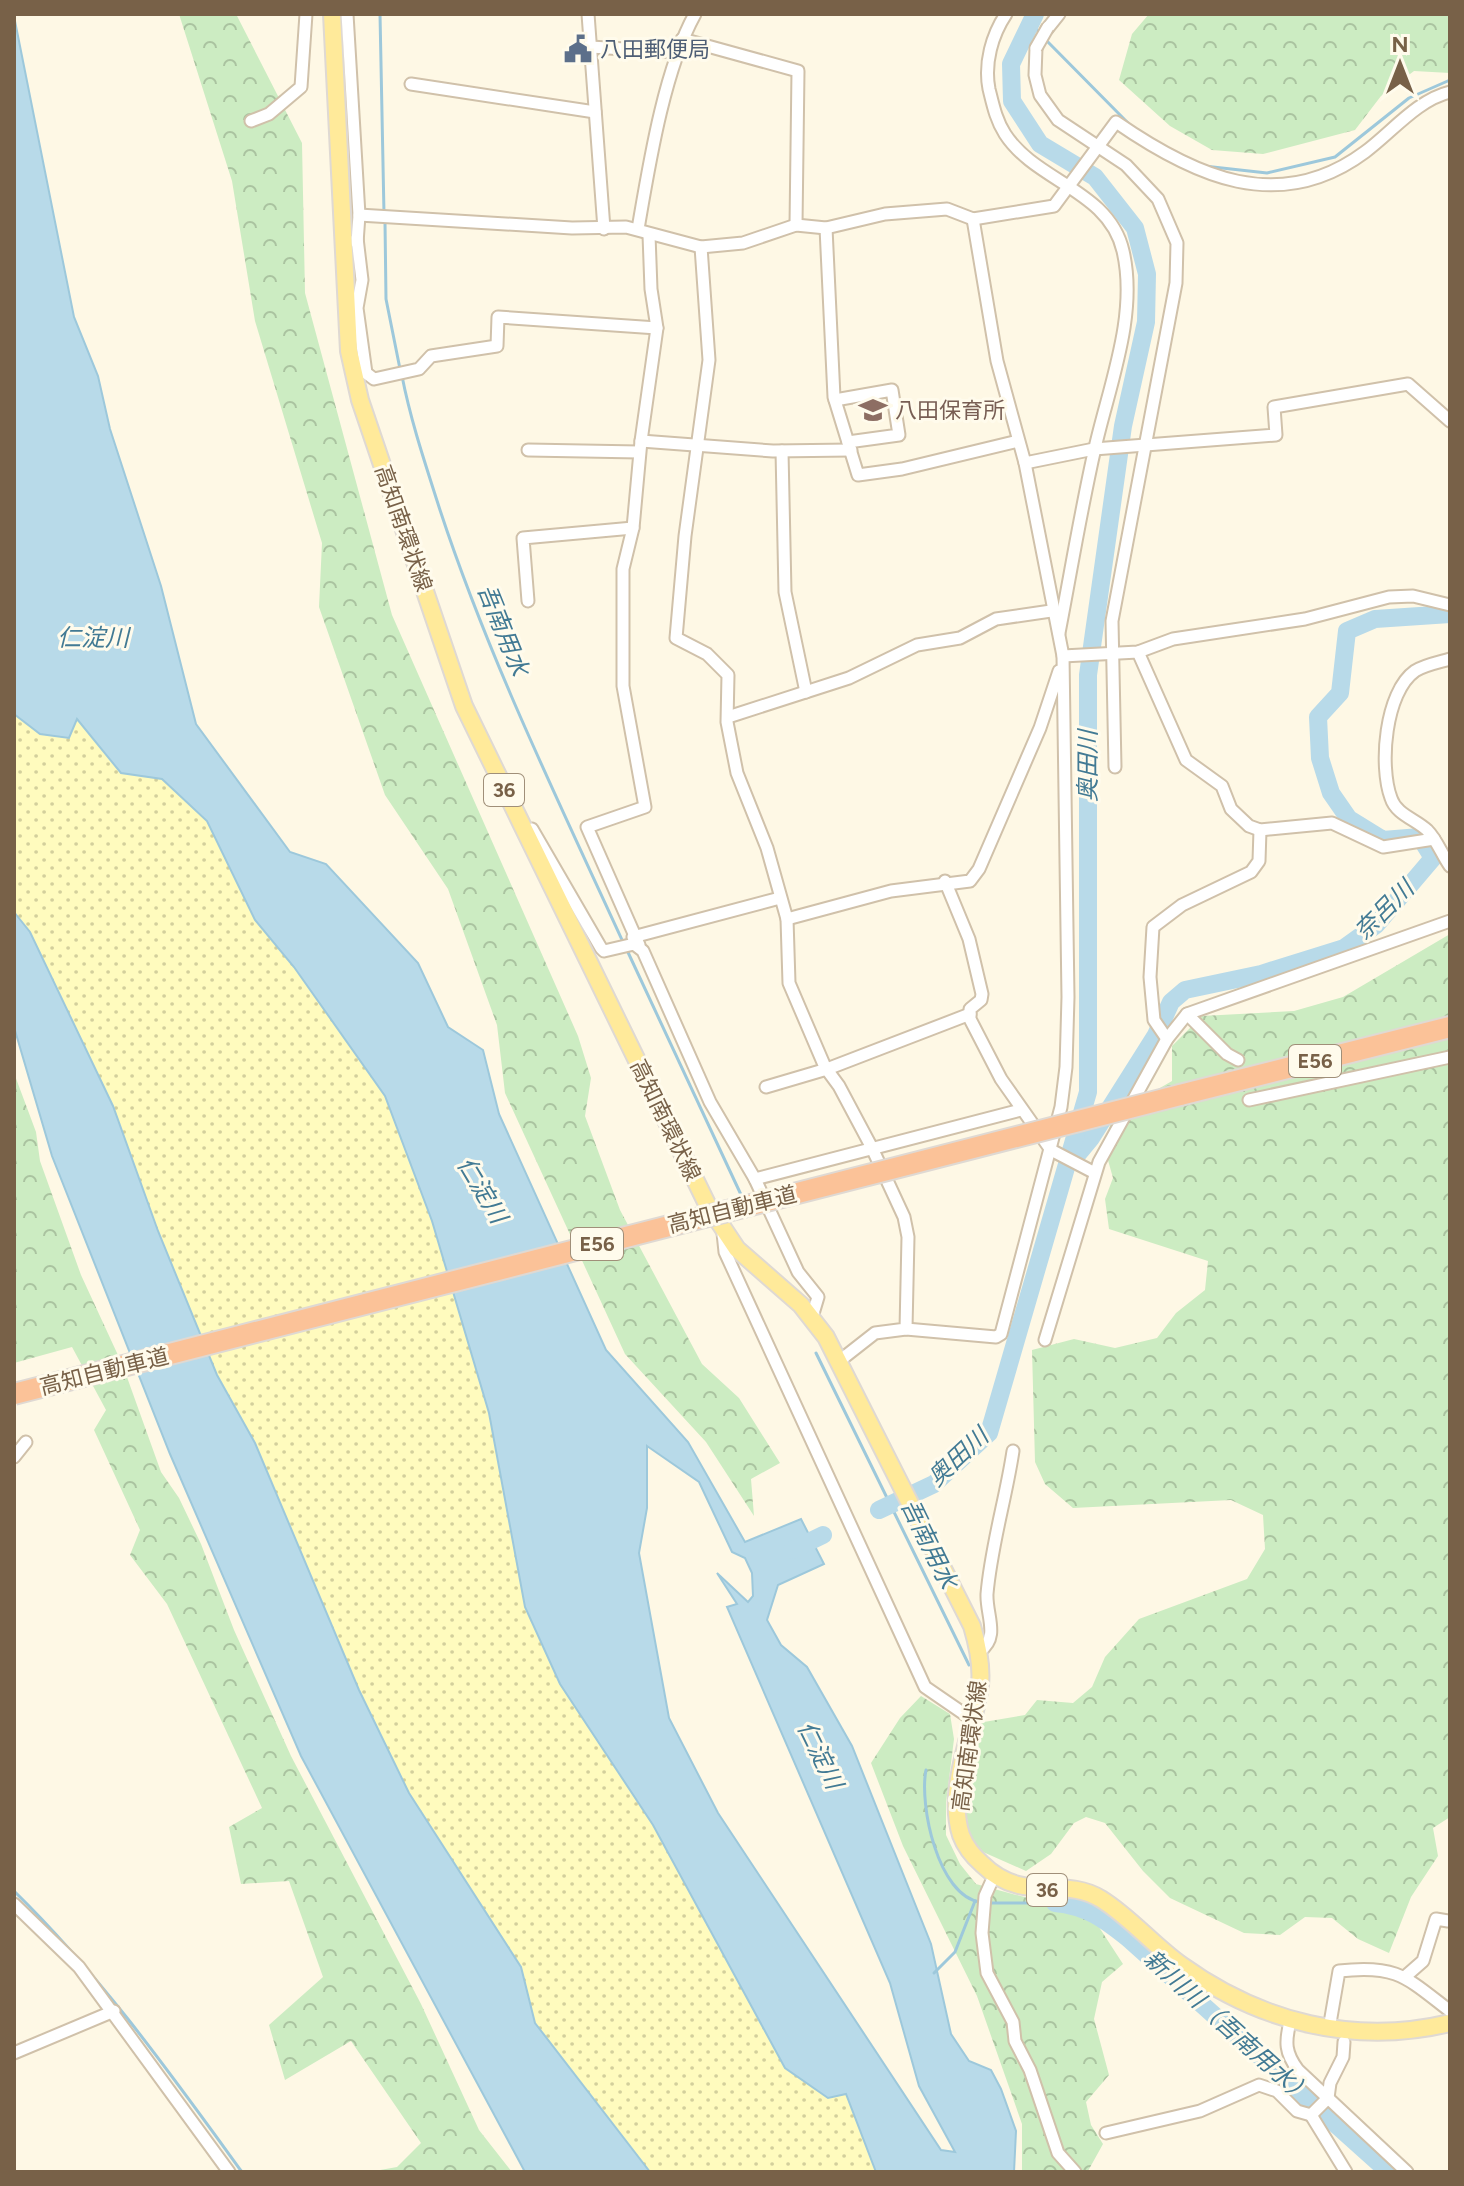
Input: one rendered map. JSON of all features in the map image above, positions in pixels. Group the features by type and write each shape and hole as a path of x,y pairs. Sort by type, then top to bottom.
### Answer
{"highway":[{"name":"高知自動車道","path":"14,1394 1450,1027"}],"main road":[{"name":"高知南環状線","path":"332,14 349,351 360,400 464,706 723,1232 754,1266 812,1317 972,1626 980,1651 980,1683 957,1812 962,1836 974,1857 994,1876"},
{"name":"36","path":"994,1876 1011,1885 1076,1890 1101,1899 1180,1964 1215,1987 1290,2022 1361,2033 1400,2032 1450,2023"}],"street":[{"path":"251,121 269,114 301,87 306,14"},
{"path":"345,300 354,285 359,215 347,14"},
{"path":"588,14 604,229"},
{"path":"638,229 659,124 682,39 695,14"},
{"path":"1006,14 996,29 986,73 994,111 1006,135 1019,150 1098,205 1123,253 1125,316 1094,449 1059,637"},
{"path":"1059,14 1036,48 1035,75 1040,95 1058,120 1097,149 1126,165 1158,199 1177,243 1176,283 1142,446 1106,654 1115,767"},
{"path":"682,39 798,71 796,225"},
{"path":"590,47 679,52"},
{"path":"411,84 595,112"},
{"path":"359,215 638,229 649,235 701,247 743,243 796,225 826,228 885,214 947,209 973,219 1054,206 1116,122 1151,147 1217,178 1259,186 1299,182 1343,167 1417,108 1450,92"},
{"path":"838,1362 875,1333 906,1329 996,1337 1001,1334 1061,1107 1068,1036 1068,655 1051,611 1025,463 997,361 973,219"},
{"path":"826,228 835,400 858,475 902,469 1018,441"},
{"path":"649,235 651,289 657,328 640,446 633,528 623,569 623,686 645,807 587,827 635,942 710,1102 755,1179 798,1272 818,1297 812,1317"},
{"path":"357,238 362,280 357,308 366,373 374,379 419,369 431,356 497,346 498,317 657,328"},
{"path":"701,247 709,360 700,447 683,551 676,638 707,654 728,675 728,717 737,773 767,848 787,919 789,983 827,1069 872,1148 904,1217 908,1237 906,1329"},
{"path":"1025,463 1094,449 1276,435 1274,407 1408,384 1450,421"},
{"path":"528,450 640,446 782,451 850,446 899,435 892,390 835,400"},
{"path":"782,451 785,592 806,692"},
{"path":"528,601 523,538 633,528"},
{"path":"1068,655 1138,652 1173,639 1305,619 1389,597 1413,596 1449,602"},
{"path":"728,717 849,678 917,645 960,638 996,619 1051,611"},
{"path":"1138,652 1186,760 1222,786 1231,809 1249,826 1260,830 1332,823 1383,847 1434,839"},
{"path":"787,919 891,891 945,881 970,881 979,869 1068,655"},
{"path":"1450,659 1415,671 1396,694 1389,720 1386,767 1391,798 1399,811 1434,839 1450,866"},
{"path":"484,748 604,951 780,898"},
{"path":"1167,1039 1154,1020 1150,977 1153,927 1182,905 1251,872 1259,861 1260,830"},
{"path":"766,1087 827,1069 970,1014 982,994 969,939 945,881"},
{"path":"1045,1340 1095,1173 1167,1039 1187,1014 1450,921"},
{"path":"970,1014 1001,1079 1051,1150 1095,1173"},
{"path":"1187,1014 1227,1054 1238,1060"},
{"path":"1249,1100 1450,1057"},
{"path":"1117,1105 1120,1126"},
{"path":"755,1179 1021,1110"},
{"path":"723,1232 725,1252 925,1687 973,1720"},
{"path":"14,1457 26,1442"},
{"path":"980,1651 989,1645 992,1636 988,1590 1013,1451"},
{"path":"994,1876 987,1885 983,1921 987,1973 1013,2022 1015,2041 1030,2070 1058,2153 1075,2172"},
{"path":"14,1904 79,1967 229,2172"},
{"path":"1407,1975 1423,1961 1436,1919 1448,1921"},
{"path":"1329,2029 1339,1971 1392,1971 1407,1975 1450,2011"},
{"path":"14,2053 114,2011"},
{"path":"1290,2022 1286,2040 1287,2056 1319,2106 1346,2172"},
{"path":"1319,2106 1343,2057 1344,2042"},
{"path":"1106,2133 1200,2111 1259,2085 1277,2091 1297,2111 1319,2106 1407,2172"}],"green space":[{"path":"179,14 236,14 302,143 305,293 392,615 578,1036 591,1078 585,1116 620,1210 702,1364 739,1398 780,1463 751,1479 754,1516 706,1442 625,1354 505,1093 497,1025 448,889 385,795 319,607 322,543 255,321 232,181"},
{"path":"1149,14 1450,14 1450,73 1414,71 1381,96 1355,130 1263,154 1212,150 1170,126 1119,80 1132,34"},
{"path":"1450,934 1450,1817 1433,1828 1438,1856 1411,1897 1389,1953 1358,1939 1332,1918 1305,1917 1280,1935 1244,1933 1170,1898 1143,1871 1105,1823 1086,1817 1074,1823 1051,1854 1026,1871 974,1848 966,1800 978,1723 1025,1715 1037,1700 1073,1703 1092,1687 1105,1657 1139,1619 1247,1579 1265,1549 1263,1515 1231,1500 1073,1508 1045,1484 1035,1462 1032,1350 1074,1339 1115,1348 1157,1338 1176,1313 1205,1290 1208,1261 1109,1229 1105,1199 1113,1178 1104,1146 1113,1115 1172,1081 1172,1046 1202,1016 1294,1011 1343,997"},
{"path":"14,1073 36,1132 40,1161 81,1275 123,1366 161,1472 179,1498 201,1544 234,1630 291,1756 421,2004 479,2130 512,2172 369,2172 397,2167 421,2143 351,2041 285,2080 269,2025 323,1977 289,1881 241,1884 229,1827 262,1808 167,1604 130,1555 140,1530 94,1430 106,1410 72,1347 14,1363"},
{"path":"921,1696 950,1714 954,1739 946,1803 946,1835 960,1864 976,1884 1072,1910 1097,1924 1123,1964 1102,1982 1094,2019 1109,2075 1086,2102 1091,2125 1103,2144 1088,2171 1022,2172 1022,2124 977,1996 903,1846 871,1763 900,1718"}],"sand":[{"path":"14,714 40,734 77,718 121,773 162,779 207,821 255,920 294,967 385,1096 432,1221 489,1413 525,1607 560,1684 653,1825 846,2094 876,2172 650,2172 535,2023 521,1967 409,1793 359,1690 255,1443 217,1375 158,1231 113,1106 30,932 14,912"}],"water":[{"name":"仁淀川","path":"14,16 74,317 98,376 110,429 161,586 196,724 290,852 326,864 418,963 448,1027 483,1050 499,1114 606,1350 688,1442 745,1542 801,1519 824,1564 778,1585 767,1620 781,1645 807,1667 852,1746 931,1944 951,2034 969,2061 991,2070 1001,2089 1016,2131 1014,2172 876,2172 846,2094 828,2098 785,2068 653,1825 560,1684 525,1607 489,1413 432,1221 385,1096 294,967 255,920 207,821 162,779 121,773 77,719 69,738 40,734 14,714","holes":["647,1446 699,1482 732,1552 745,1558 752,1573 753,1596 748,1602 717,1573 737,1604 727,1607 890,1983 919,2086 955,2152 941,2150 718,1813 669,1718 639,1553 647,1508"]},
{"path":"14,912 30,932 113,1106 158,1231 217,1375 255,1443 359,1690 409,1793 521,1967 535,2023 650,2172 525,2172 301,1756 170,1454 52,1156 14,1027"}],"waterway":[{"name":"吾南用水","path":"380,14 384,214"},
{"name":"奥田川","path":"879,1510 934,1484 989,1433 1088,1092 1088,675 1123,426 1146,322 1147,274 1135,228 1095,177 1040,144 1012,101 1011,64 1035,14"},
{"path":"1031,24 1039,32"},
{"path":"1044,38 1129,124"},
{"path":"1204,166 1267,173 1335,157 1409,98 1450,80"},
{"name":"吾南用水","path":"385,222 386,299 400,369"},
{"name":"吾南用水","path":"402,376 429,477 480,620 623,942"},
{"name":"奈呂川","path":"1072,1161 1091,1138 1156,1035 1171,1002 1185,990 1261,974 1344,948 1376,925 1433,858 1420,837 1383,840 1349,819 1331,793 1320,758 1318,717 1340,693 1347,631 1375,619 1450,614"},
{"name":"吾南用水","path":"626,948 743,1199"},
{"name":"吾南用水","path":"816,1353 969,1665"},
{"name":"奥田川","path":"792,1550 823,1535"},
{"path":"926,1770 929,1826 943,1867 965,1896 980,1902"},
{"path":"14,1891 105,1991 242,2172"},
{"path":"934,1973 955,1952 975,1901"},
{"path":"990,1903 1055,1903"},
{"name":"新川川（吾南用水）","path":"1055,1903 1077,1907 1095,1915 1129,1939 1389,2172"}],"place":[{"name":"八田郵便局","path":"578,49"},
{"name":"八田保育所","path":"873,410"}]}
